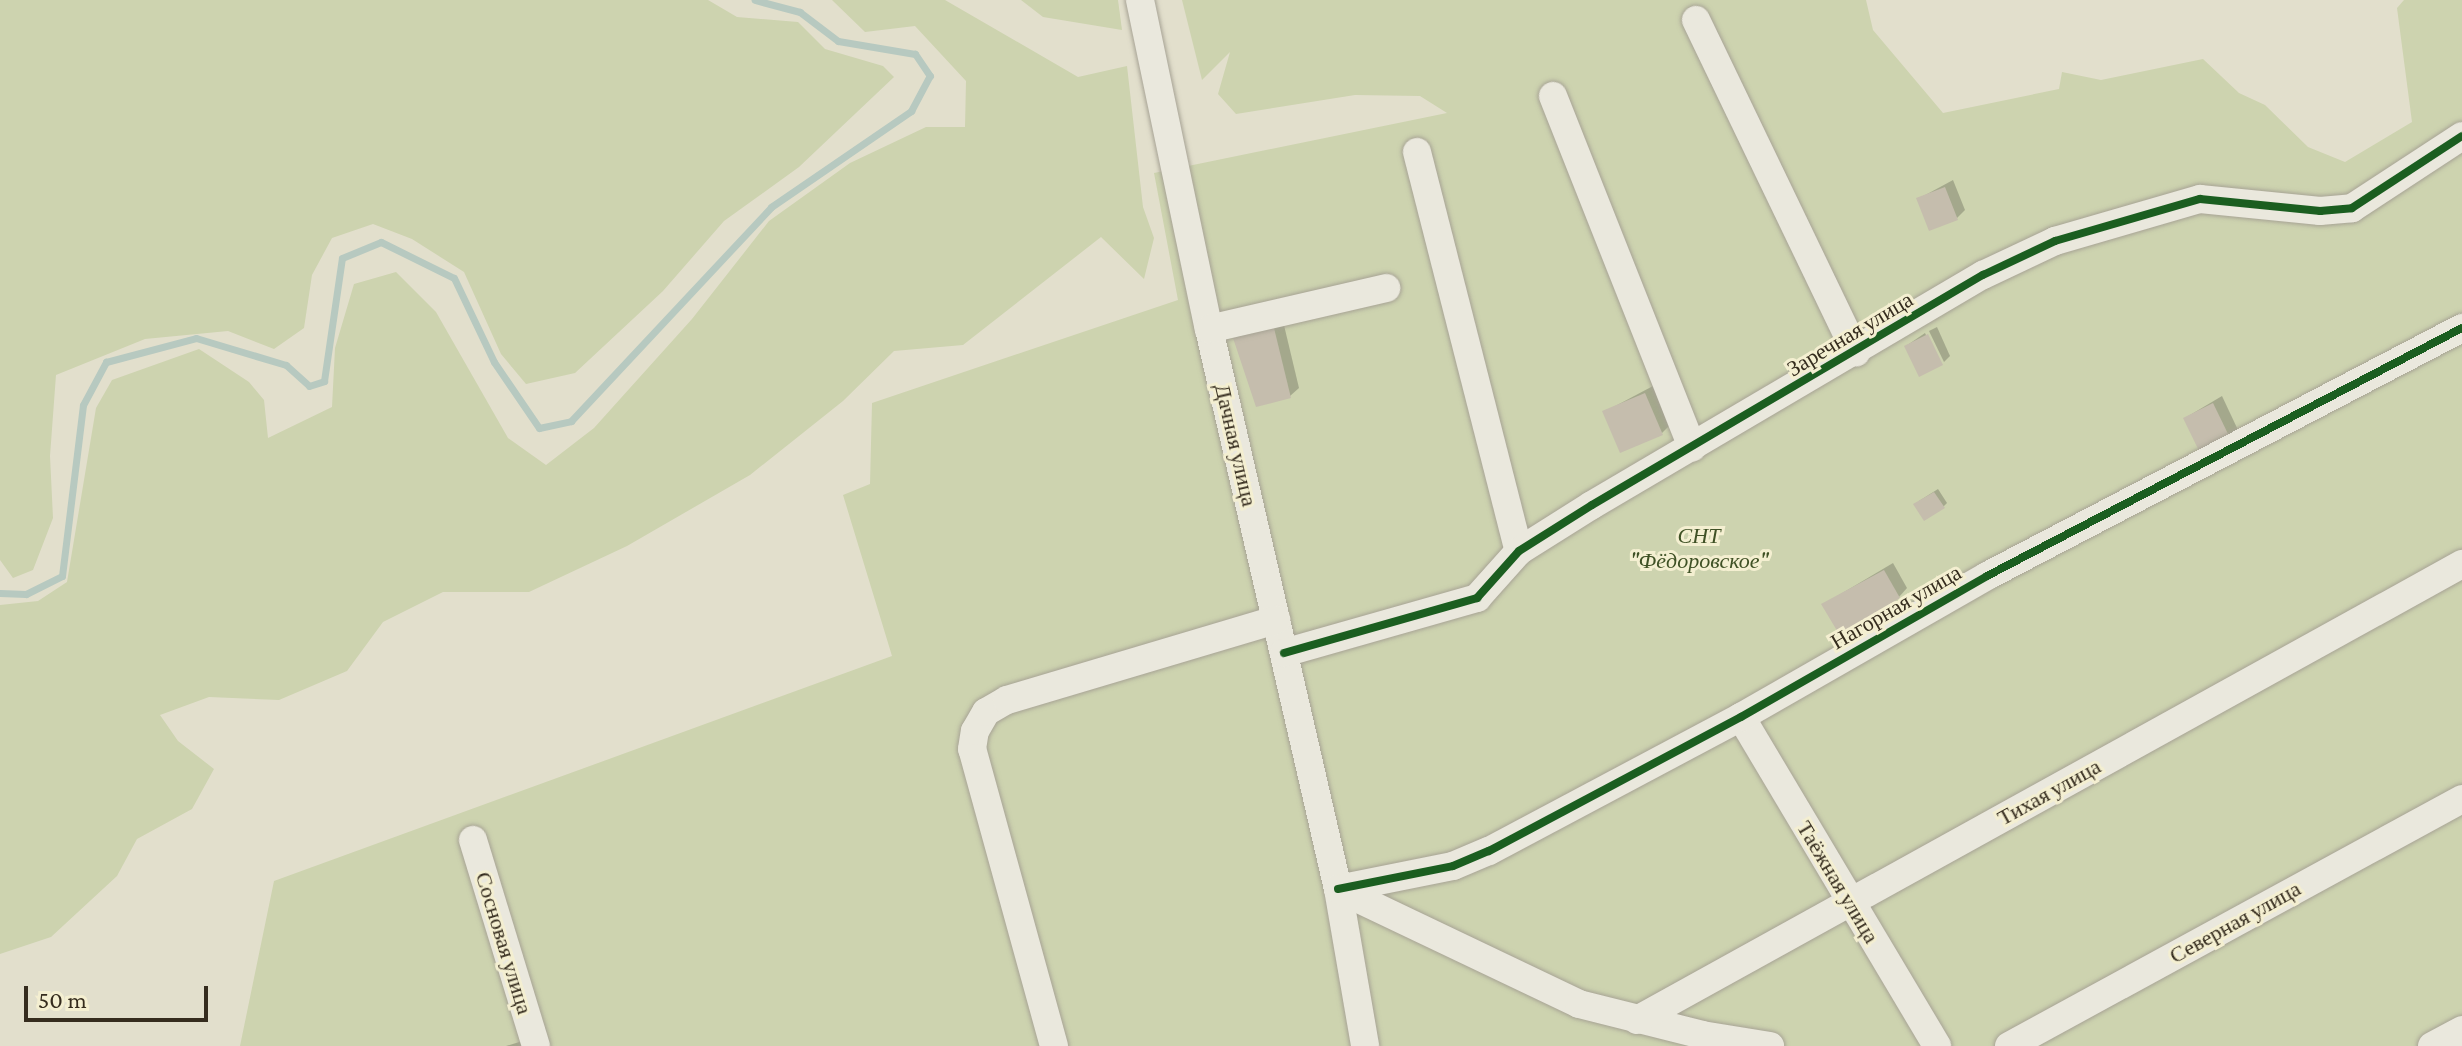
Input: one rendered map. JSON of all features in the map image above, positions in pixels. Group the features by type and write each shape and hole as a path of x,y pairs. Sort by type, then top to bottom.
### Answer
{"street":[{"name":"Дачная улица","path":"1140,0 1209,329 1338,889 1365,1046"},
{"path":"1696,20 1856,353"},
{"path":"1553,96 1692,447"},
{"name":"Заречная улица","path":"1284,653 1477,598 1519,551 1983,275 2097,225 2200,199 2320,211 2352,208 2462,136"},
{"path":"1417,152 1519,551"},
{"path":"1209,329 1386,288"},
{"name":"Нагорная улица","path":"1338,889 1453,866 1489,851 1741,717 1987,576 2462,328"},
{"name":"Тихая улица","path":"1637,1020 2462,564"},
{"path":"1054,1046 972,749 975,731 986,712 1007,700 1276,620"},
{"name":"Таёжная улица","path":"1741,717 1937,1046"},
{"name":"Северная улица","path":"2009,1046 2462,799"},
{"name":"Сосновая улица","path":"473,840 536,1046"},
{"path":"1338,889 1523,981 1705,1041 1770,1046"},
{"path":"2432,1046 2462,1030"}],"green space":[{"path":"0,0 708,0 737,17 798,22 825,49 883,66 894,77 799,167 724,221 663,291 575,373 526,384 501,354 464,272 412,239 373,224 332,238 312,275 304,328 274,349 228,331 145,339 56,375 50,456 53,518 33,570 13,578 0,560"},
{"path":"832,0 945,0 1078,77 1127,66 1143,207 1154,238 1144,279 1101,237 963,345 894,351 843,401 750,475 627,546 529,592 443,592 383,622 347,671 279,700 209,697 160,715 178,741 214,769 192,809 137,839 117,876 51,937 0,954 0,605 38,601 67,582 96,408 112,380 199,349 249,382 264,400 268,438 332,407 335,348 354,284 396,272 436,312 508,438 546,465 594,428 692,319 769,221 850,163 926,127 965,127 966,81 915,26 865,32"},
{"path":"1021,0 1118,0 1122,30 1043,17"},
{"name":"СНТ \"Фёдоровское\"","path":"1182,0 1866,0 1873,30 1943,113 2059,89 2062,72 2101,80 2203,59 2239,93 2265,105 2308,147 2345,162 2412,122 2397,8 2404,0 2462,0 2462,1046 240,1046 274,881 892,656 843,495 870,484 872,403 1178,300 1154,173 1447,113 1420,96 1355,95 1236,114 1218,94 1230,52 1202,80"}],"building":[{"path":"1945,187 1958,220 1929,231 1916,198"},
{"path":"1274,328 1291,398 1256,407 1233,338"},
{"path":"1928,334 1943,365 1919,377 1904,346"},
{"path":"1645,393 1663,435 1620,453 1602,411"},
{"path":"2213,403 2231,440 2201,455 2183,418"},
{"path":"1934,492 1945,508 1924,521 1913,504"},
{"path":"1884,570 1900,598 1839,634 1821,604"}],"waterway":[{"path":"0,593 26,594 62,576 83,405 106,362 196,338 286,365 309,386 324,381 342,258 381,242 454,278 494,362 539,428 571,421 771,207 911,111 930,76 915,54 838,41 800,12 755,0"}],"cycle path":[{"path":"1284,653 1477,598 1519,551 1592,505 1983,275 2055,241 2200,199 2320,211 2352,208 2462,136"},
{"path":"1338,889 1453,866 1489,851 1741,717 1987,576 2462,328"}]}
